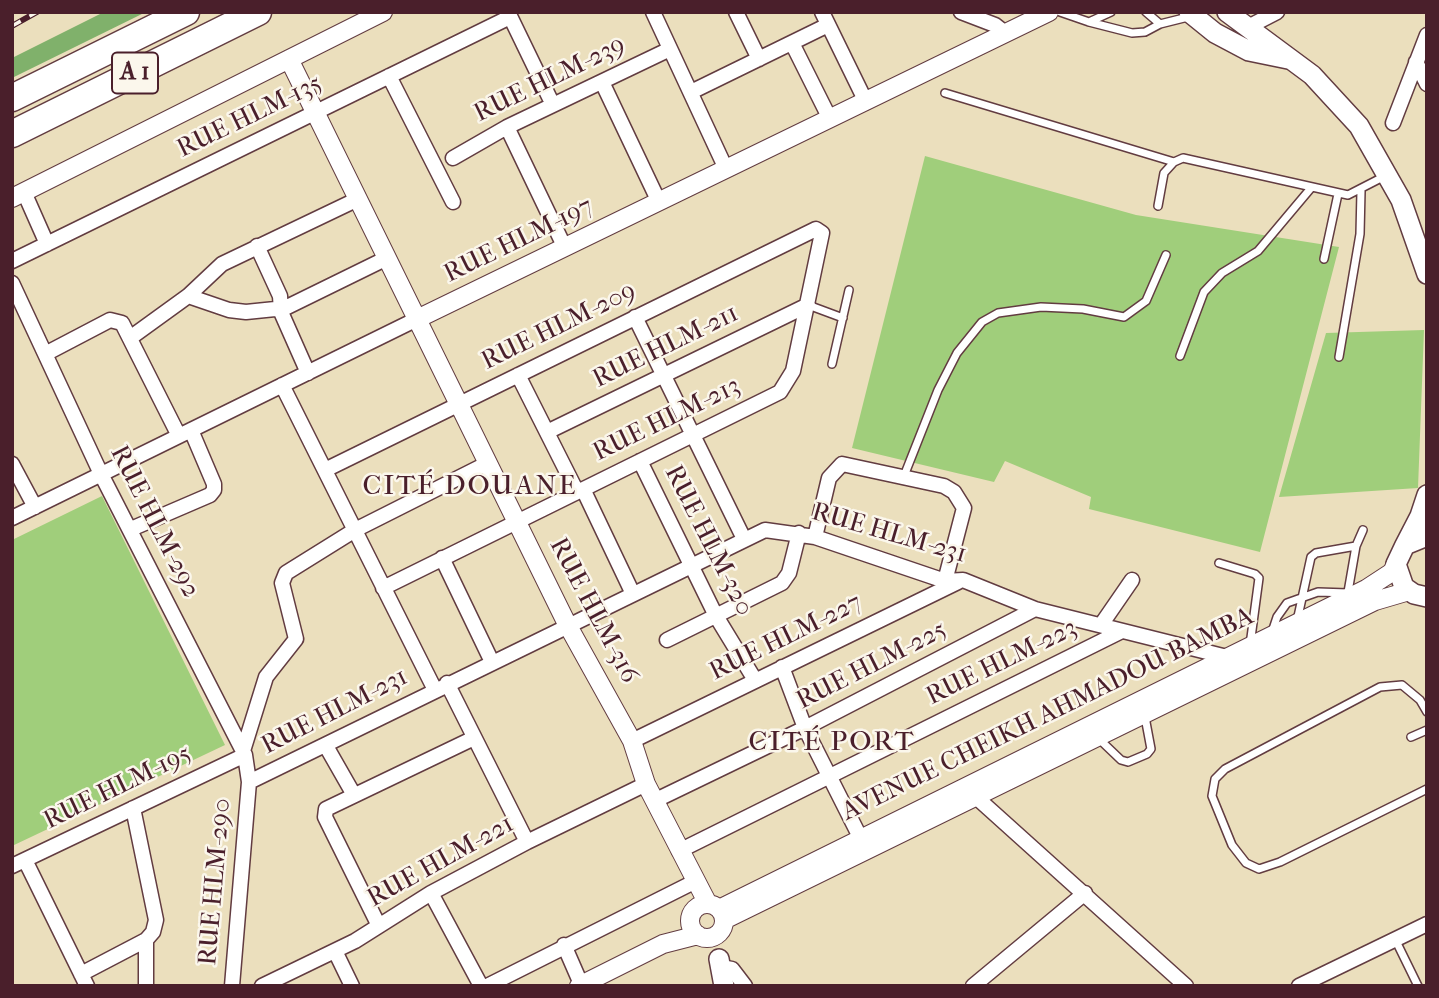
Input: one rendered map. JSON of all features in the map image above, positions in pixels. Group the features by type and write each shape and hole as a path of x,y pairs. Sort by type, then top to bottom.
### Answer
{"highway":[{"name":"A 1","path":"12,98 186,12"},
{"name":"A 1","path":"12,134 258,12"}],"main road":[{"path":"1227,12 1312,75 1342,105 1388,173 1426,264"},
{"path":"1190,14 1215,33 1249,51 1289,59"},
{"path":"1420,597 1399,580 1396,564 1420,516 1427,495"},
{"path":"1405,545 1427,536"}],"street":[{"path":"47,244 18,195 383,12"},
{"path":"653,12 726,169"},
{"path":"736,12 760,59"},
{"path":"961,12 995,24 1007,33 1020,12"},
{"name":"RUE HLM-197","path":"12,517 1049,12"},
{"path":"1248,27 1278,12"},
{"path":"509,15 553,105"},
{"name":"RUE HLM-135","path":"12,261 316,113 509,15"},
{"path":"691,92 792,43 825,19 866,102"},
{"path":"1393,123 1427,36"},
{"path":"792,43 830,119"},
{"name":"RUE HLM-239","path":"453,158 507,127 670,48"},
{"name":"RUE HLM-316","path":"289,59 568,624 632,741 654,801 695,885 714,914 722,971"},
{"path":"1416,62 1427,84"},
{"path":"389,76 453,202"},
{"path":"602,82 659,202"},
{"path":"507,127 565,248"},
{"path":"130,338 188,296 214,269 358,199"},
{"name":"RUE HLM-213","path":"383,588 780,391 793,371 808,305 822,235 816,229"},
{"name":"RUE HLM-209","path":"325,470 816,229"},
{"path":"257,246 281,296 279,308 308,373"},
{"path":"188,296 229,310 246,312 290,306 387,258"},
{"name":"RUE HLM-292","path":"12,284 47,353 101,474 244,753 249,782"},
{"name":"RUE HLM-211","path":"547,432 808,305"},
{"path":"635,317 744,539"},
{"path":"47,353 110,320 122,323 214,484 214,490 131,529"},
{"path":"518,375 633,594"},
{"path":"282,385 383,588 474,738 527,842"},
{"name":"RUE HLM-320","path":"640,461 716,616 755,680"},
{"path":"244,753 266,677 296,639 282,577 355,530 488,463"},
{"path":"12,464 35,507"},
{"path":"815,537 829,478 835,468 842,464 944,486 962,501 964,508 945,581"},
{"name":"RUE HLM-231","path":"249,782 765,530 815,537 945,581 963,580 1035,609 1227,657"},
{"path":"667,640 782,583 789,573 799,533"},
{"path":"442,558 492,662"},
{"name":"AVENUE CHEIKH AHMADOU BAMBA","path":"714,914 860,837 1384,579 1396,564"},
{"name":"RUE HLM-227","path":"632,741 963,580"},
{"path":"1101,625 1132,580"},
{"name":"AVENUE CHEIKH AHMADOU BAMBA","path":"714,914 976,797 1389,595 1420,597"},
{"name":"RUE HLM-225","path":"654,801 805,728 1035,609"},
{"name":"RUE HLM-223","path":"679,851 1122,631"},
{"path":"782,667 805,728 860,837"},
{"path":"378,924 325,817 330,806 474,738"},
{"path":"326,746 354,795"},
{"name":"RUE HLM-195","path":"19,863 244,753"},
{"name":"RUE HLM-290","path":"232,986 249,782"},
{"name":"RUE HLM-221","path":"262,986 335,951 431,893 527,842 646,784"},
{"path":"976,797 1186,986"},
{"path":"19,863 84,980 146,940 153,932 156,920 133,808"},
{"path":"487,986 564,945 695,885"},
{"path":"431,893 481,986"},
{"path":"972,986 1084,893"},
{"path":"564,945 580,985 663,944 697,932 713,937 714,914 692,913 697,932 722,971 734,971 745,986"},
{"path":"1298,986 1427,924"},
{"path":"146,940 146,986"},
{"path":"335,951 352,986"}],"lane":[{"path":"1060,12 1132,33 1145,32 1190,14"},
{"path":"1089,22 1111,12"},
{"path":"1146,12 1160,24"},
{"path":"945,93 1174,162"},
{"path":"1158,206 1164,173 1174,162 1183,159 1348,195 1361,191 1388,173"},
{"path":"1180,356 1204,292 1222,273 1258,251 1311,188"},
{"path":"1339,358 1360,234 1361,191"},
{"path":"1324,259 1338,194"},
{"path":"904,476 938,390 957,353 982,322 998,313 1041,307 1083,309 1124,317 1146,301 1166,255"},
{"path":"832,364 849,290"},
{"path":"808,305 843,318"},
{"path":"1271,635 1277,617 1287,603 1303,600 1318,592 1349,594 1356,547 1363,530"},
{"path":"1297,623 1313,555 1356,547"},
{"path":"1219,563 1255,574 1259,578 1250,646"},
{"path":"1427,712 1420,700 1402,685 1380,687 1225,769 1215,779 1212,796 1232,845 1246,863 1259,869 1280,862 1427,789"},
{"path":"1097,737 1121,760 1128,762 1147,754 1151,749 1144,714"},
{"path":"1411,737 1427,730"},
{"path":"1395,939 1418,986"}],"green space":[{"path":"104,12 146,12 12,78 12,58"},
{"path":"925,156 1136,215 1339,247 1260,552 1089,509 1091,497 1005,461 994,482 852,448"},
{"path":"1424,330 1418,488 1279,497 1326,333"},
{"path":"102,496 225,745 12,846 12,540"}],"railway":[{"path":"12,26 37,12"}],"district":[{"name":"CITÉ DOUANE","path":"470,487"},
{"name":"CITÉ PORT","path":"832,743"}]}
